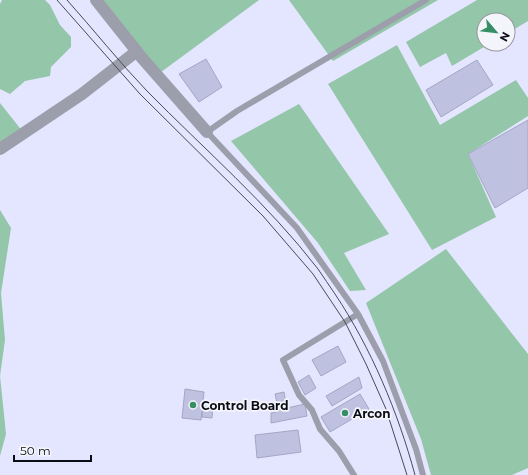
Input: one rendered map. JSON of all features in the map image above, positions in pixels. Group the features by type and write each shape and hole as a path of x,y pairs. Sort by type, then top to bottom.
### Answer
{"street":[{"path":"96,0 137,51 207,132"},
{"path":"0,149 82,94 137,51"}],"lane":[{"path":"423,475 416,449 383,361 358,314 297,228 207,132 237,111 426,0"},
{"path":"354,475 339,451 320,429 312,410 299,395 283,360 358,314"}],"green space":[{"path":"2,0 45,0 50,5 60,25 71,37 71,47 51,67 50,76 25,81 10,94 0,89 0,4"},
{"path":"103,0 259,0 157,75"},
{"path":"289,0 438,0 333,61"},
{"path":"477,0 528,0 528,21 516,28 516,12 476,12 476,52 452,66 446,53 420,67 406,42"},
{"path":"397,45 440,125 516,80 528,98 528,116 468,154 496,217 432,250 328,84"},
{"path":"0,103 23,132 0,147"},
{"path":"299,104 389,234 344,253 366,290 350,291 318,243 231,141"},
{"path":"0,210 11,228 1,293 5,340 0,376"},
{"path":"446,249 528,354 528,468 512,475 431,475 421,439 366,303"},
{"path":"0,376 6,434 0,456"}],"building":[{"path":"206,59 222,87 199,102 179,74"},
{"path":"477,60 493,85 441,117 426,90"},
{"path":"528,120 528,188 495,208 468,154"},
{"path":"338,346 346,362 321,376 312,360"},
{"path":"309,375 316,388 305,395 298,382"},
{"path":"359,377 362,388 332,406 326,396"},
{"name":"Control Board","path":"185,389 204,392 201,420 182,418"},
{"path":"284,392 287,408 305,404 307,416 271,423 271,413 279,411 275,394"},
{"name":"Arcon","path":"360,394 369,409 330,432 321,417"},
{"path":"203,406 213,407 212,418 202,417"},
{"path":"298,430 301,452 257,458 255,435"}],"tram line":[{"path":"57,0 140,94 263,216 313,274 345,322 366,364 386,409 407,475"},
{"path":"67,0 147,91 257,199 299,245 318,269 348,315 372,358 392,404 415,475"}],"place":[{"name":"Control Board","path":"193,405"},
{"name":"Arcon","path":"345,413"}]}
